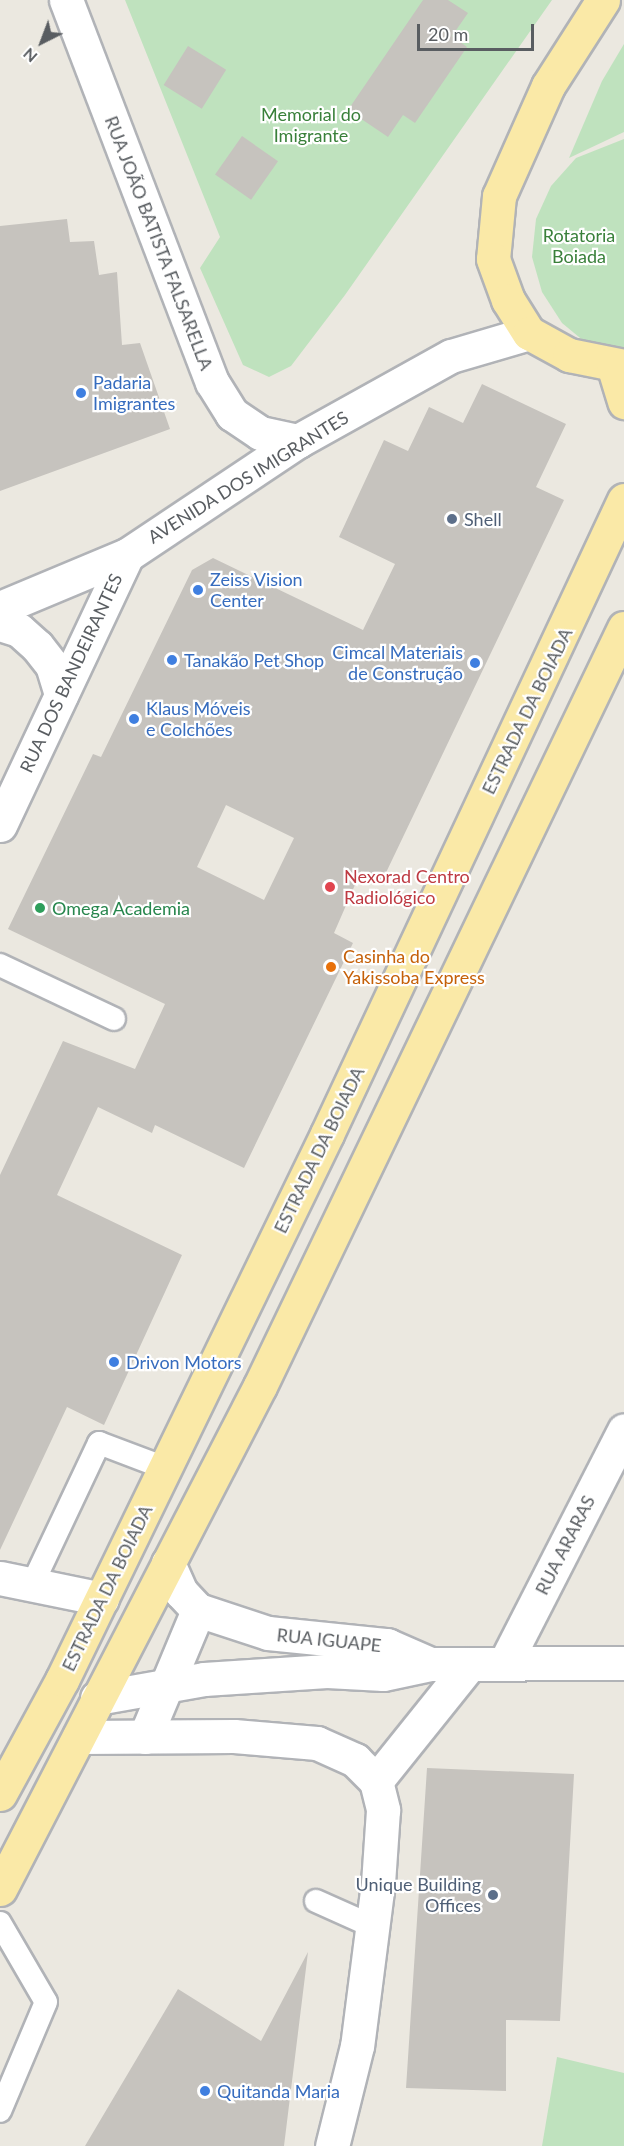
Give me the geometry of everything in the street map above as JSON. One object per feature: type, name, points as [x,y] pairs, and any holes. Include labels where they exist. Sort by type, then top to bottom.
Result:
[{"type":"main road","points":[[603,0],[548,86],[499,196],[493,259],[508,300],[529,333],[569,355],[619,365],[624,402]]},
{"type":"main road","name":"ESTRADA DA BOIADA","points":[[0,1794],[102,1599],[624,500]]},
{"type":"main road","points":[[0,1889],[260,1386],[624,628]]},
{"type":"street","name":"RUA JOÃO BATISTA FALSARELLA","points":[[66,0],[212,382],[232,414],[251,427],[298,441]]},
{"type":"street","name":"AVENIDA DOS IMIGRANTES","points":[[0,608],[127,555],[298,441],[451,356],[529,333]]},
{"type":"street","name":"RUA DOS BANDEIRANTES","points":[[0,825],[127,555]]},
{"type":"street","points":[[0,624],[20,630],[37,646],[52,665],[61,695]]},
{"type":"street","name":"RUA ARARAS","points":[[506,1661],[624,1430]]},
{"type":"street","points":[[145,1737],[198,1610],[181,1592],[168,1563]]},
{"type":"street","points":[[0,1578],[102,1599]]},
{"type":"street","name":"RUA IGUAPE","points":[[198,1610],[268,1633],[387,1645],[429,1664],[469,1665],[506,1661],[624,1663]]},
{"type":"street","points":[[97,1698],[166,1683],[327,1671],[383,1674],[429,1664]]},
{"type":"street","points":[[376,1781],[469,1665]]},
{"type":"street","points":[[79,1737],[234,1736],[317,1743],[355,1760],[376,1781],[383,1810],[372,1926],[357,2046],[332,2146]]},
{"type":"lane","points":[[0,965],[114,1019]]},
{"type":"lane","points":[[32,1585],[99,1443],[165,1468]]},
{"type":"lane","points":[[315,1900],[372,1926]]},
{"type":"lane","points":[[0,1923],[46,2002],[0,2111]]},
{"type":"green space","name":"Memorial do Imigrante","points":[[125,0],[552,0],[345,295],[291,366],[269,377],[243,365],[200,268],[220,237]]},
{"type":"green space","points":[[624,44],[624,132],[569,158],[602,81]]},
{"type":"green space","name":"Rotatoria Boiada","points":[[624,139],[624,358],[591,347],[562,323],[542,292],[532,257],[536,219],[551,186],[576,158]]},
{"type":"green space","points":[[557,2057],[624,2073],[624,2146],[542,2146]]},
{"type":"building","points":[[423,0],[448,0],[468,13],[452,36],[467,47],[415,123],[403,115],[388,137],[348,110]]},
{"type":"building","points":[[188,46],[226,70],[202,109],[164,85]]},
{"type":"building","points":[[242,136],[278,161],[251,200],[215,175]]},
{"type":"building","points":[[67,219],[70,242],[94,241],[99,275],[117,272],[122,345],[140,343],[170,429],[0,491],[0,226]]},
{"type":"building","points":[[482,384],[566,424],[536,487],[564,500],[382,881],[361,871],[334,933],[353,943],[244,1168],[155,1125],[152,1133],[98,1107],[57,1195],[182,1255],[104,1425],[67,1407],[0,1550],[0,1175],[63,1041],[135,1069],[165,1004],[8,929],[93,754],[101,757],[192,570],[213,558],[363,630],[395,564],[339,537],[384,440],[408,451],[429,407],[463,423]],"holes":[[[226,805],[294,838],[264,900],[197,867]]]},
{"type":"building","name":"Unique Building Offices","points":[[427,1768],[574,1774],[560,2021],[506,2020],[506,2091],[406,2088]]},
{"type":"building","name":"Quitanda Maria","points":[[308,1952],[284,2146],[85,2146],[178,1989],[261,2041]]},
{"type":"place","name":"Padaria Imigrantes","points":[[81,393]]},
{"type":"place","name":"Shell","points":[[452,519]]},
{"type":"place","name":"Zeiss Vision Center","points":[[198,590]]},
{"type":"place","name":"Tanakão Pet Shop","points":[[172,660]]},
{"type":"place","name":"Cimcal Materiais de Construção","points":[[475,663]]},
{"type":"place","name":"Klaus Móveis e Colchões","points":[[134,719]]},
{"type":"place","name":"Nexorad Centro Radiológico","points":[[330,887]]},
{"type":"place","name":"Omega Academia","points":[[40,908]]},
{"type":"place","name":"Casinha do Yakissoba Express","points":[[331,967]]},
{"type":"place","name":"Drivon Motors","points":[[114,1362]]},
{"type":"place","name":"Unique Building Offices","points":[[493,1895]]},
{"type":"place","name":"Quitanda Maria","points":[[205,2091]]}]
